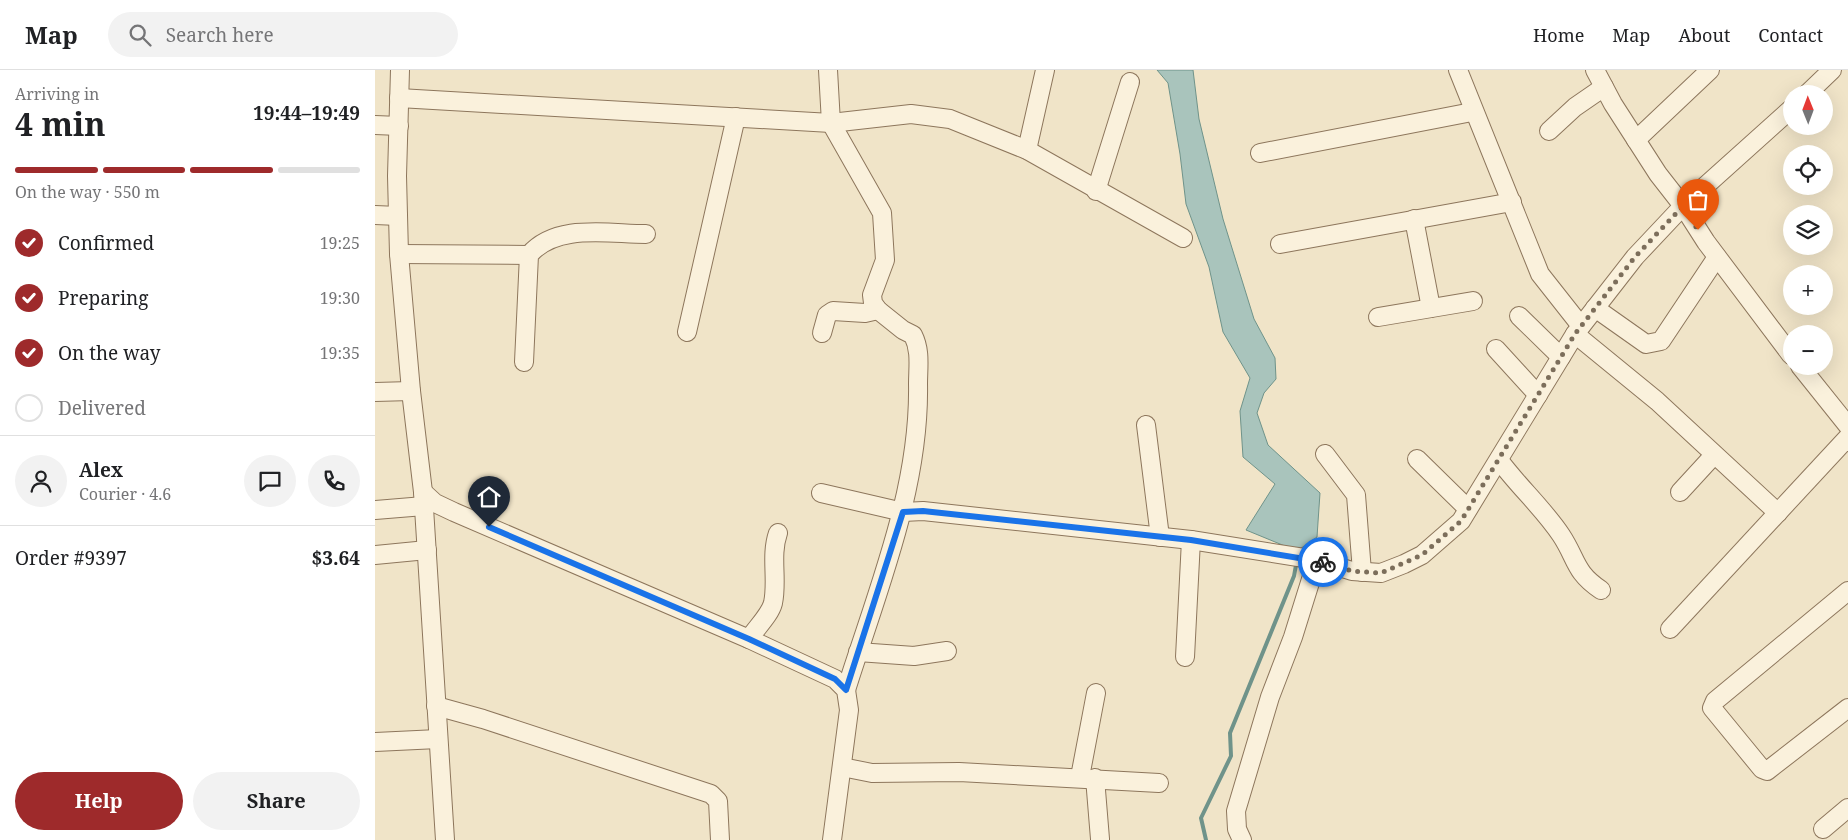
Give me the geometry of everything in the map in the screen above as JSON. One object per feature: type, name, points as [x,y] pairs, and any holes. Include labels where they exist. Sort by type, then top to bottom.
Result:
[{"type":"street","points":[[400,70],[399,254],[423,499],[445,840]]},
{"type":"street","points":[[827,70],[831,123],[882,213],[885,260],[873,295],[873,303],[878,310],[913,335],[917,344],[919,408],[903,512],[846,690],[849,710],[832,840]]},
{"type":"street","points":[[1027,150],[1045,70]]},
{"type":"street","points":[[1457,70],[1540,274],[1578,330],[1779,513]]},
{"type":"street","points":[[1595,70],[1636,140],[1717,257],[1783,344]]},
{"type":"street","points":[[1636,140],[1710,70]]},
{"type":"street","points":[[1814,85],[1825,72]]},
{"type":"street","points":[[1096,191],[1130,82]]},
{"type":"street","points":[[1549,131],[1575,107],[1604,88]]},
{"type":"street","points":[[399,98],[831,123],[911,114],[950,119],[1027,150],[1096,191],[1183,238]]},
{"type":"street","points":[[1260,153],[1473,112]]},
{"type":"street","points":[[821,493],[903,512],[923,511],[1191,540],[1317,560],[1362,572],[1381,573],[1422,555],[1461,521],[1578,330],[1635,257],[1683,206],[1783,116]]},
{"type":"street","points":[[687,332],[736,117]]},
{"type":"street","points":[[375,125],[399,126]]},
{"type":"street","points":[[1280,244],[1512,202]]},
{"type":"street","points":[[375,215],[398,216]]},
{"type":"street","points":[[1414,219],[1431,308]]},
{"type":"street","points":[[523,362],[529,255],[536,246],[551,237],[573,233],[646,234]]},
{"type":"street","points":[[399,254],[529,255]]},
{"type":"street","points":[[1595,308],[1647,344],[1661,341],[1717,257]]},
{"type":"street","points":[[1378,317],[1473,301]]},
{"type":"street","points":[[822,333],[827,315],[833,311],[865,314],[878,310]]},
{"type":"street","points":[[1519,316],[1561,357]]},
{"type":"street","points":[[1496,349],[1538,394]]},
{"type":"street","points":[[1807,375],[1848,426]]},
{"type":"street","points":[[375,392],[411,391]]},
{"type":"street","points":[[1146,425],[1160,537]]},
{"type":"street","points":[[1670,628],[1848,437]]},
{"type":"street","points":[[1325,454],[1355,495],[1362,572]]},
{"type":"street","points":[[1680,492],[1714,455]]},
{"type":"street","points":[[1417,459],[1468,509]]},
{"type":"street","points":[[1499,460],[1517,485],[1561,535],[1577,567],[1587,580],[1601,590]]},
{"type":"street","points":[[375,510],[423,499],[435,503],[749,639],[835,679],[846,690]]},
{"type":"street","points":[[749,639],[772,606],[774,593],[773,546],[777,533]]},
{"type":"street","points":[[1185,656],[1191,540]]},
{"type":"street","points":[[375,555],[427,550]]},
{"type":"street","points":[[1242,840],[1237,829],[1237,811],[1270,697],[1293,637],[1317,560]]},
{"type":"street","points":[[1848,591],[1715,701],[1712,708],[1762,769],[1767,771],[1848,708]]},
{"type":"street","points":[[858,652],[915,656],[947,651]]},
{"type":"street","points":[[1095,693],[1087,778],[1101,839]]},
{"type":"street","points":[[436,706],[483,719],[711,794],[718,801],[720,840]]},
{"type":"street","points":[[375,742],[438,739]]},
{"type":"street","points":[[842,766],[872,773],[959,772],[1159,783]]},
{"type":"street","points":[[1823,829],[1848,808]]},
{"type":"water","points":[[1157,70],[1193,70],[1199,119],[1223,219],[1254,319],[1275,358],[1276,379],[1264,393],[1257,413],[1268,445],[1320,493],[1317,537],[1297,551],[1246,530],[1275,484],[1243,457],[1240,411],[1250,378],[1223,332],[1209,267],[1186,204],[1168,83]]},
{"type":"waterway","points":[[1206,840],[1201,818],[1231,756],[1230,733],[1294,576],[1296,565]]},
{"type":"way so far","points":[[1323,562],[1352,571],[1381,573],[1422,555],[1461,521],[1575,334],[1635,257],[1683,206],[1698,230]]},
{"type":"route","points":[[489,527],[749,639],[835,679],[846,690],[903,512],[923,511],[1191,540],[1323,562]]}]
